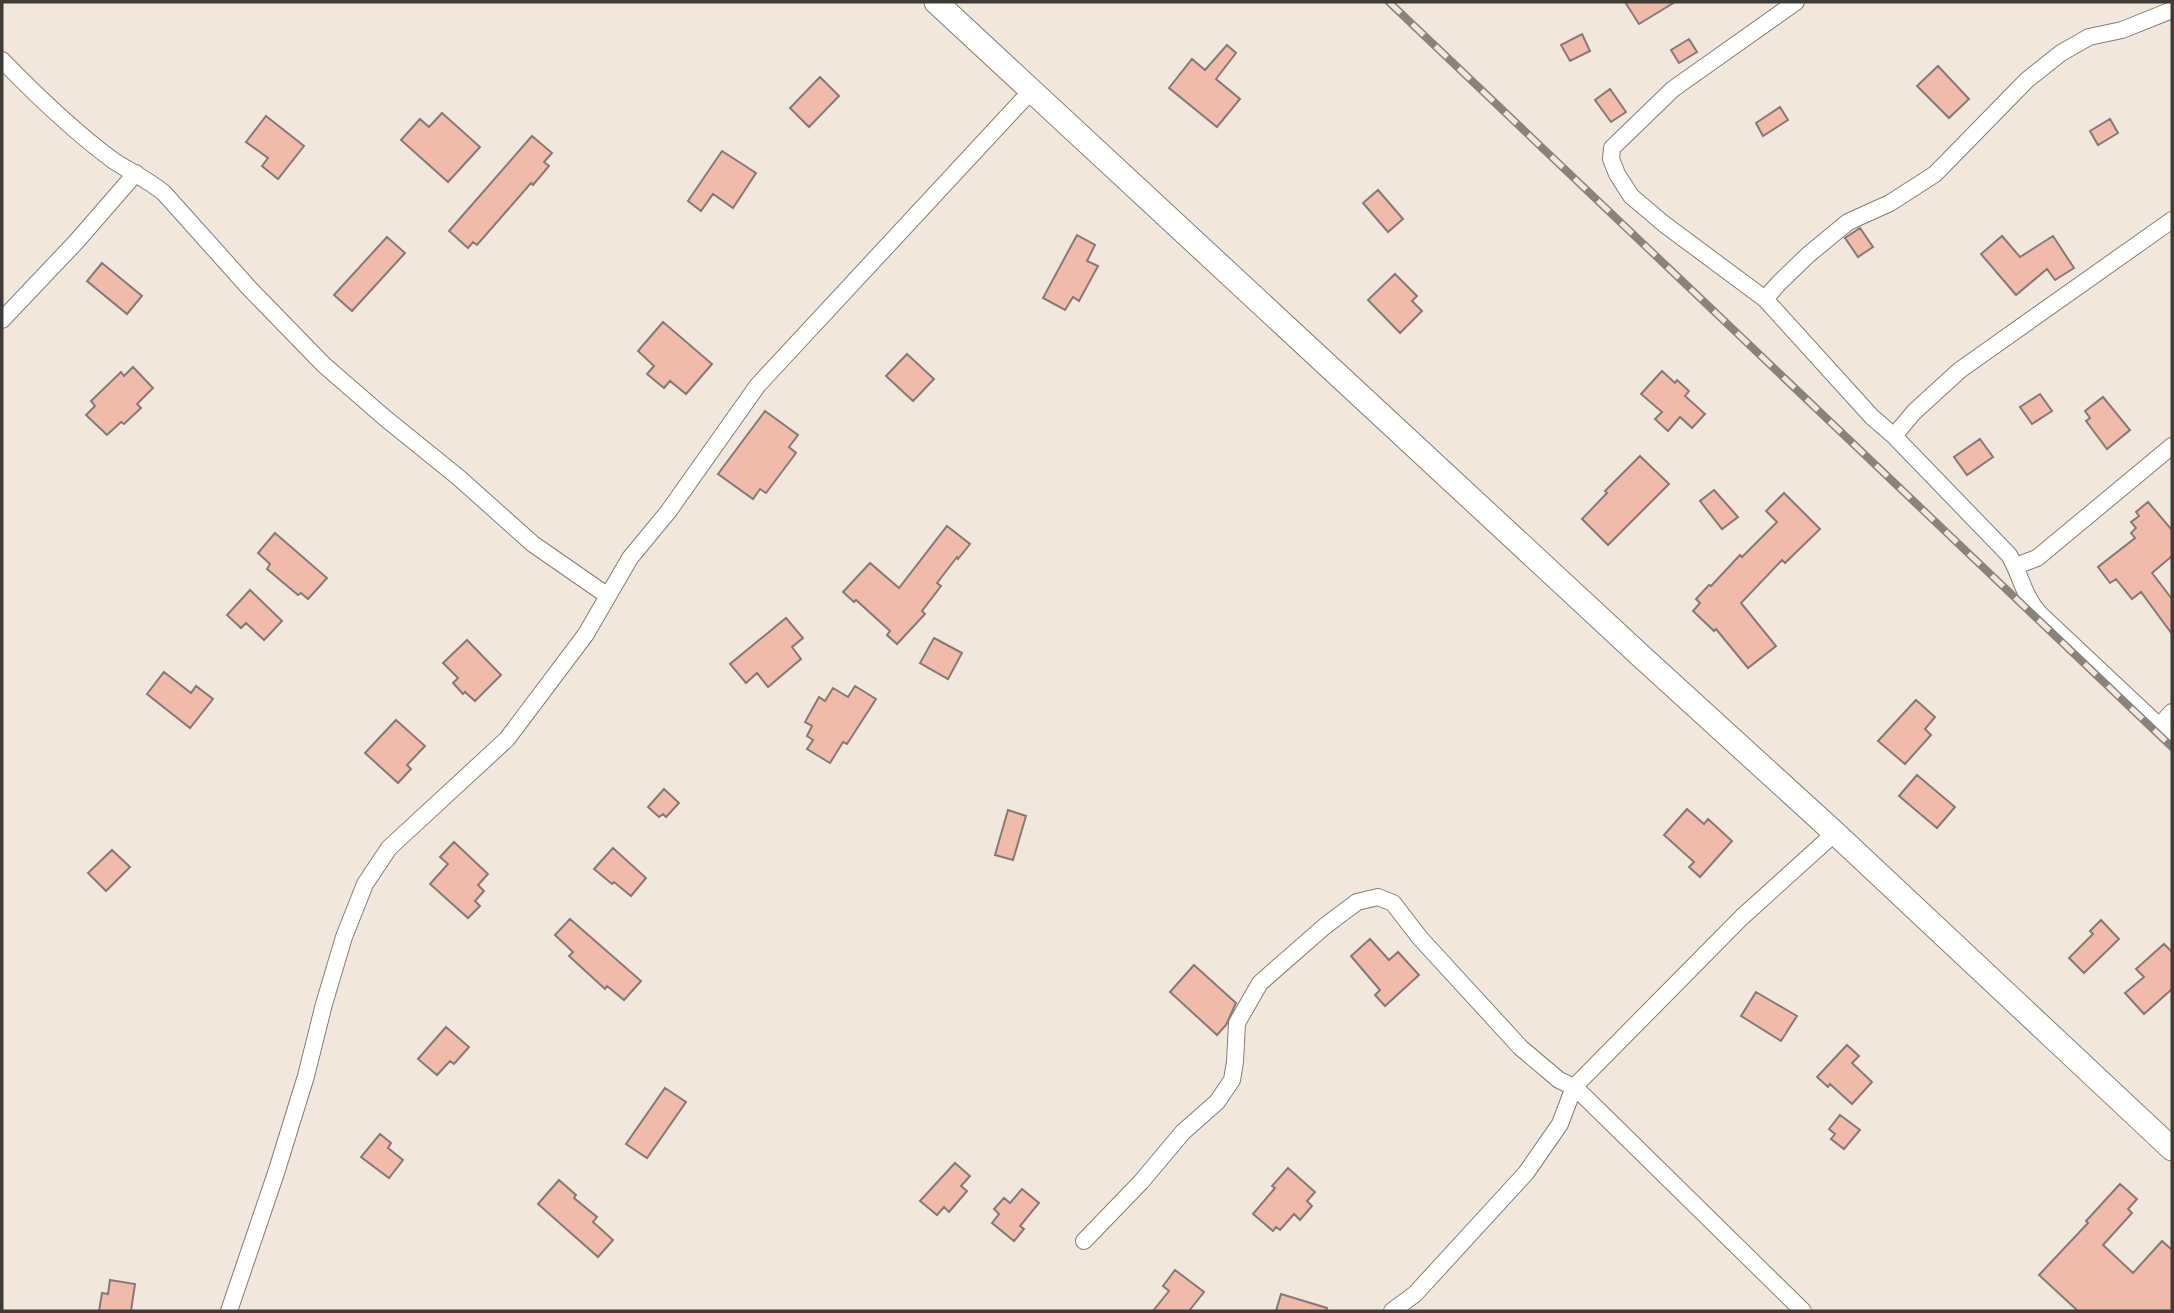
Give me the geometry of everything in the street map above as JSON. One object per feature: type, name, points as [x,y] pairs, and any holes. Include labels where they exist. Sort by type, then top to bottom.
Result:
[{"type":"street","points":[[936,2],[1835,833],[2172,1149]]},
{"type":"street","points":[[1796,2],[1673,89],[1612,148],[1611,159],[1617,174],[1631,196],[1664,224],[1765,299],[1871,418],[1894,436],[1992,536],[2015,566],[2025,594],[2039,613],[2172,738]]},
{"type":"street","points":[[1765,299],[1808,255],[1848,222],[1890,203],[1935,174],[2027,80],[2061,53],[2089,37],[2122,30],[2172,10]]},
{"type":"street","points":[[2,60],[47,107],[116,162],[164,193],[250,289],[334,374],[458,477],[533,544],[608,596]]},
{"type":"street","points":[[229,1311],[306,1076],[344,937],[365,884],[388,848],[507,739],[586,634],[630,558],[668,512],[758,386],[1032,90]]},
{"type":"street","points":[[2,320],[76,242],[136,173]]},
{"type":"street","points":[[1894,436],[1914,412],[1960,370],[2172,220]]},
{"type":"street","points":[[2015,566],[2037,558],[2172,446]]},
{"type":"street","points":[[2159,726],[2172,712]]},
{"type":"street","points":[[1392,1311],[1415,1294],[1526,1173],[1560,1124],[1574,1087],[1742,917],[1835,833]]},
{"type":"street","points":[[1084,1241],[1141,1182],[1183,1132],[1217,1102],[1232,1080],[1237,1023],[1260,983],[1357,902],[1378,897],[1393,903],[1420,938],[1521,1048],[1559,1080],[1574,1087],[1803,1311]]},
{"type":"building","points":[[1625,2],[1675,2],[1639,24]]},
{"type":"building","points":[[1582,34],[1590,51],[1570,61],[1561,45]]},
{"type":"building","points":[[1689,39],[1697,52],[1679,63],[1671,50]]},
{"type":"building","points":[[1227,45],[1236,53],[1216,79],[1240,99],[1217,127],[1169,88],[1192,59],[1205,70]]},
{"type":"building","points":[[1938,66],[1969,99],[1949,118],[1917,86]]},
{"type":"building","points":[[820,77],[839,96],[809,127],[790,108]]},
{"type":"building","points":[[1610,89],[1626,112],[1611,122],[1595,100]]},
{"type":"building","points":[[1780,107],[1788,120],[1763,136],[1756,123]]},
{"type":"building","points":[[442,113],[480,147],[448,182],[401,140],[420,119],[429,127]]},
{"type":"building","points":[[266,116],[304,146],[278,179],[262,166],[268,158],[246,142]]},
{"type":"building","points":[[2110,119],[2118,133],[2098,145],[2090,131]]},
{"type":"building","points":[[532,136],[552,153],[544,162],[549,166],[477,245],[473,242],[468,248],[449,231]]},
{"type":"building","points":[[722,151],[756,173],[733,208],[713,194],[701,211],[688,201]]},
{"type":"building","points":[[1378,190],[1403,219],[1388,232],[1363,203]]},
{"type":"building","points":[[1860,228],[1873,247],[1858,257],[1845,238]]},
{"type":"building","points":[[1077,235],[1095,245],[1087,261],[1098,266],[1079,301],[1073,297],[1065,310],[1043,298]]},
{"type":"building","points":[[2002,236],[2020,257],[2053,236],[2074,268],[2055,280],[2047,269],[2016,295],[1981,254]]},
{"type":"building","points":[[387,237],[405,253],[352,311],[334,295]]},
{"type":"building","points":[[102,263],[142,296],[127,314],[87,281]]},
{"type":"building","points":[[1395,274],[1417,296],[1412,301],[1422,311],[1400,333],[1368,300]]},
{"type":"building","points":[[663,322],[712,364],[686,394],[670,381],[664,388],[647,374],[654,366],[638,351]]},
{"type":"building","points":[[907,354],[934,379],[913,401],[886,376]]},
{"type":"building","points":[[133,367],[153,388],[137,404],[141,408],[107,435],[86,415],[95,406],[91,401],[121,372],[124,376]]},
{"type":"building","points":[[1662,371],[1689,391],[1685,396],[1705,414],[1692,428],[1680,417],[1668,431],[1655,419],[1662,412],[1641,394]]},
{"type":"building","points":[[2040,394],[2052,411],[2032,424],[2020,407]]},
{"type":"building","points":[[2103,397],[2130,430],[2107,449],[2086,421],[2090,418],[2085,411]]},
{"type":"building","points":[[765,411],[798,435],[789,447],[796,453],[766,493],[760,489],[753,499],[718,474]]},
{"type":"building","points":[[1980,439],[1993,457],[1967,475],[1954,457]]},
{"type":"building","points":[[1640,456],[1669,484],[1608,545],[1582,519]]},
{"type":"building","points":[[1714,490],[1738,517],[1722,529],[1700,501]]},
{"type":"building","points":[[1784,493],[1820,529],[1785,563],[1782,560],[1741,603],[1776,646],[1748,668],[1716,629],[1714,631],[1693,611],[1700,603],[1696,599],[1709,585],[1777,522],[1766,511]]},
{"type":"building","points":[[2148,502],[2172,530],[2172,556],[2152,573],[2172,599],[2172,634],[2141,592],[2132,599],[2116,579],[2110,583],[2098,567],[2135,538],[2131,533],[2136,528],[2131,522],[2139,516],[2136,512]]},
{"type":"building","points":[[947,526],[970,544],[937,583],[941,586],[922,611],[925,614],[897,644],[887,635],[890,631],[856,600],[854,602],[843,592],[870,563],[899,588]]},
{"type":"building","points":[[275,533],[327,578],[308,599],[301,593],[298,595],[267,569],[270,564],[258,553]]},
{"type":"building","points":[[250,590],[282,621],[264,640],[246,623],[241,628],[227,615]]},
{"type":"building","points":[[786,618],[803,638],[792,647],[801,659],[768,687],[757,673],[746,683],[730,664]]},
{"type":"building","points":[[934,638],[962,653],[948,679],[920,663]]},
{"type":"building","points":[[467,640],[501,675],[475,701],[465,692],[463,694],[453,683],[458,678],[443,663]]},
{"type":"building","points":[[164,672],[191,693],[196,686],[213,699],[190,728],[147,694]]},
{"type":"building","points":[[855,686],[876,699],[847,744],[843,742],[830,763],[807,749],[813,740],[807,736],[812,726],[805,722],[819,697],[825,701],[833,688],[848,697]]},
{"type":"building","points":[[1916,700],[1935,717],[1925,729],[1931,735],[1905,764],[1878,741]]},
{"type":"building","points":[[396,720],[425,746],[407,765],[411,769],[398,783],[365,753]]},
{"type":"building","points":[[1917,775],[1955,807],[1937,828],[1899,796]]},
{"type":"building","points":[[664,789],[679,803],[666,817],[663,814],[659,817],[648,807]]},
{"type":"building","points":[[1687,809],[1704,824],[1708,819],[1732,841],[1700,877],[1689,867],[1694,862],[1664,835]]},
{"type":"building","points":[[1008,810],[1026,816],[1013,860],[995,855]]},
{"type":"building","points":[[454,842],[488,874],[478,885],[484,891],[475,901],[480,906],[468,918],[430,884],[448,864],[440,857]]},
{"type":"building","points":[[613,848],[646,878],[631,896],[594,869]]},
{"type":"building","points":[[112,850],[130,867],[106,891],[88,873]]},
{"type":"building","points":[[570,919],[641,981],[624,1000],[607,986],[605,989],[569,956],[573,952],[555,935]]},
{"type":"building","points":[[2101,920],[2119,939],[2084,973],[2069,958],[2093,934],[2090,931]]},
{"type":"building","points":[[1370,939],[1389,960],[1398,952],[1419,975],[1385,1006],[1375,995],[1380,990],[1351,956]]},
{"type":"building","points":[[2164,944],[2172,952],[2172,989],[2144,1014],[2125,993],[2144,977],[2136,969]]},
{"type":"building","points":[[1194,965],[1236,1003],[1226,1025],[1217,1035],[1170,992]]},
{"type":"building","points":[[1756,992],[1797,1016],[1781,1041],[1741,1016]]},
{"type":"building","points":[[446,1027],[469,1047],[454,1064],[450,1061],[437,1075],[418,1059]]},
{"type":"building","points":[[1847,1045],[1859,1056],[1852,1063],[1872,1082],[1852,1104],[1830,1084],[1828,1087],[1817,1077]]},
{"type":"building","points":[[665,1088],[686,1102],[647,1158],[626,1144]]},
{"type":"building","points":[[1840,1115],[1860,1130],[1844,1149],[1831,1139],[1835,1134],[1829,1129]]},
{"type":"building","points":[[380,1134],[391,1143],[388,1148],[403,1160],[389,1178],[361,1157]]},
{"type":"building","points":[[955,1163],[970,1176],[961,1186],[967,1191],[949,1212],[944,1207],[937,1215],[920,1201]]},
{"type":"building","points":[[1288,1168],[1315,1192],[1307,1201],[1312,1206],[1300,1220],[1294,1214],[1280,1230],[1276,1227],[1273,1231],[1253,1214]]},
{"type":"building","points":[[559,1180],[576,1195],[574,1198],[597,1217],[593,1222],[613,1240],[598,1257],[538,1204]]},
{"type":"building","points":[[2120,1184],[2137,1199],[2128,1209],[2132,1213],[2103,1245],[2133,1273],[2162,1241],[2172,1250],[2172,1311],[2078,1311],[2039,1275]]},
{"type":"building","points":[[1022,1189],[1039,1203],[1020,1226],[1024,1229],[1014,1241],[992,1223],[999,1214],[994,1209],[1004,1198],[1010,1203]]},
{"type":"building","points":[[1175,1270],[1204,1292],[1189,1311],[1153,1311],[1169,1291],[1163,1286]]},
{"type":"building","points":[[110,1280],[135,1284],[131,1311],[99,1311],[102,1293],[108,1294]]},
{"type":"building","points":[[1281,1294],[1327,1308],[1326,1311],[1276,1311]]},
{"type":"railway","points":[[1389,2],[2172,747]]}]
